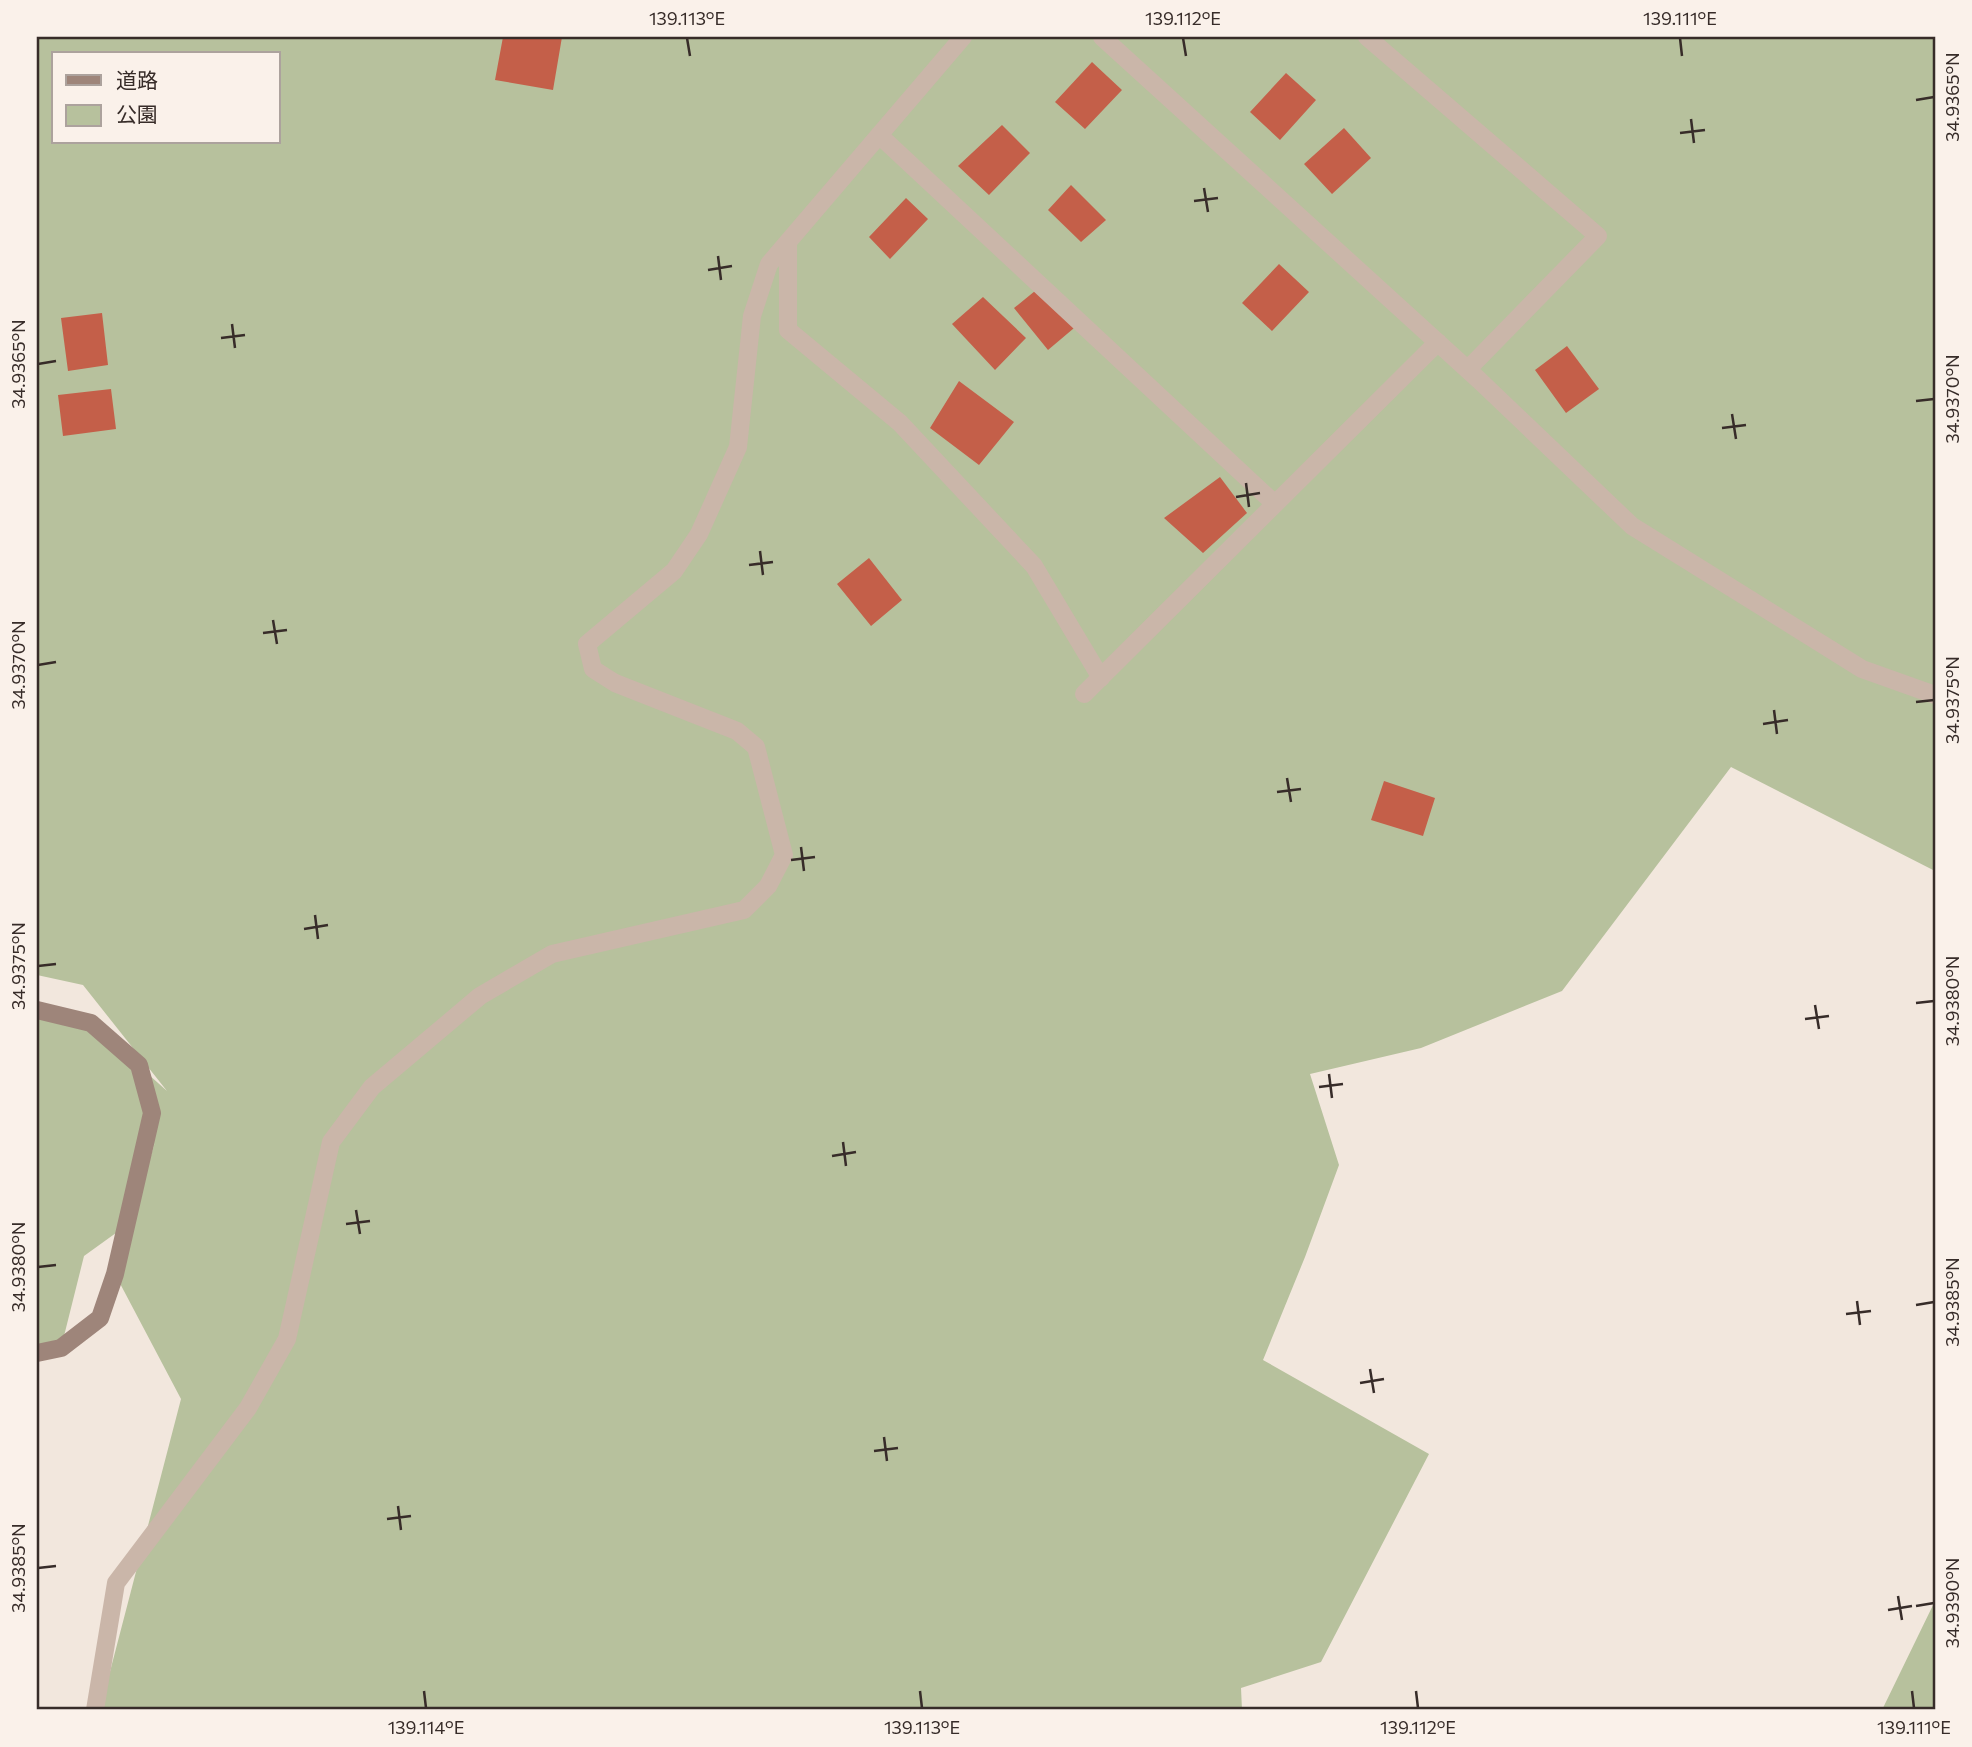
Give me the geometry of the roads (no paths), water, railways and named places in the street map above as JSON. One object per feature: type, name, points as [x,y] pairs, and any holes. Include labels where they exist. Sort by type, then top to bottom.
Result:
[{"type":"street","points":[[95,1710],[116,1583],[248,1408],[287,1339],[331,1142],[372,1087],[480,996],[552,954],[744,910],[768,886],[784,855],[756,747],[737,731],[615,683],[593,669],[587,644],[674,571],[699,534],[738,447],[752,317],[769,264],[963,37]]},
{"type":"street","points":[[1102,37],[1468,369],[1632,527],[1862,669],[1935,695]]},
{"type":"street","points":[[1367,37],[1598,236],[1468,369]]},
{"type":"street","points":[[879,135],[1275,504]]},
{"type":"street","points":[[788,242],[788,330],[900,423],[1034,566],[1101,678]]},
{"type":"street","points":[[1084,695],[1438,342]]},
{"type":"street","points":[[37,1010],[91,1023],[139,1065],[152,1113],[118,1262],[100,1318],[61,1348],[37,1353]]}]
